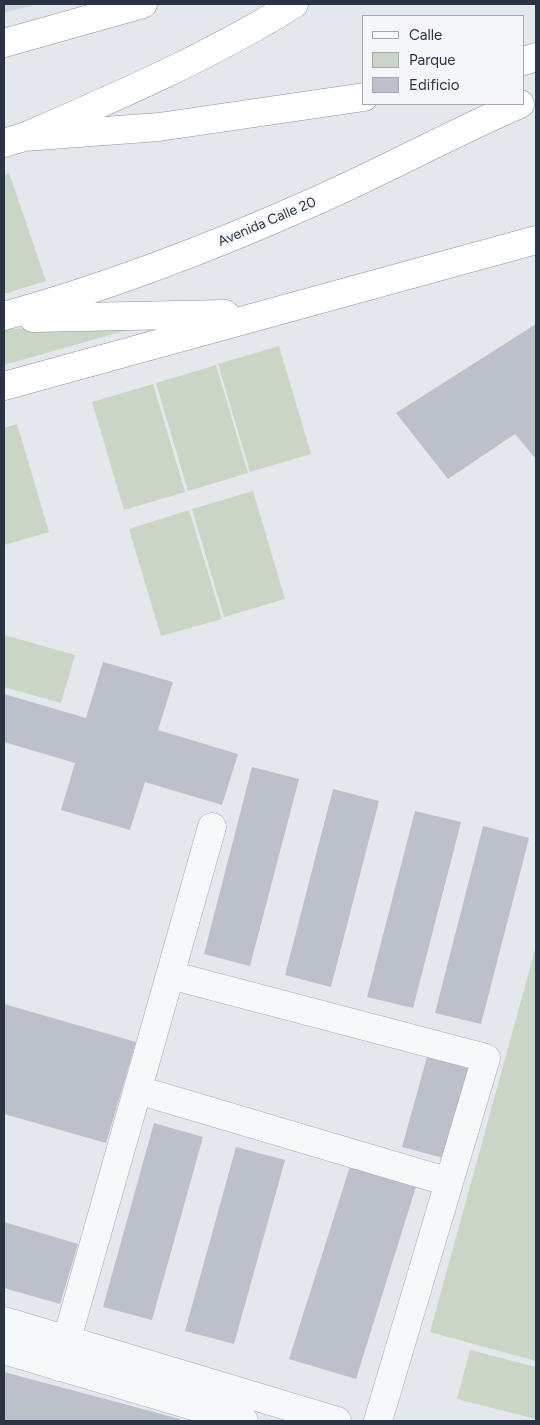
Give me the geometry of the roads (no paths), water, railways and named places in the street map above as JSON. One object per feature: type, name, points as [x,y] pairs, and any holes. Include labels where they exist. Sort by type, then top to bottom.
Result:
[{"type":"highway","points":[[4,43],[143,4]]},
{"type":"highway","points":[[14,140],[155,79],[214,50],[294,4]]},
{"type":"highway","points":[[14,140],[159,127],[362,97]]},
{"type":"highway","name":"Avenida Calle 20","points":[[4,317],[64,299],[232,238],[319,200],[462,129],[517,105]]},
{"type":"highway","points":[[4,386],[536,240]]},
{"type":"highway","points":[[4,317],[265,313]]},
{"type":"lane","points":[[59,1367],[212,827]]},
{"type":"lane","points":[[170,975],[486,1058],[378,1421]]},
{"type":"lane","points":[[138,1090],[449,1182]]},
{"type":"lane","points":[[4,1321],[337,1421]]},
{"type":"lane","points":[[4,1350],[244,1421]]}]
